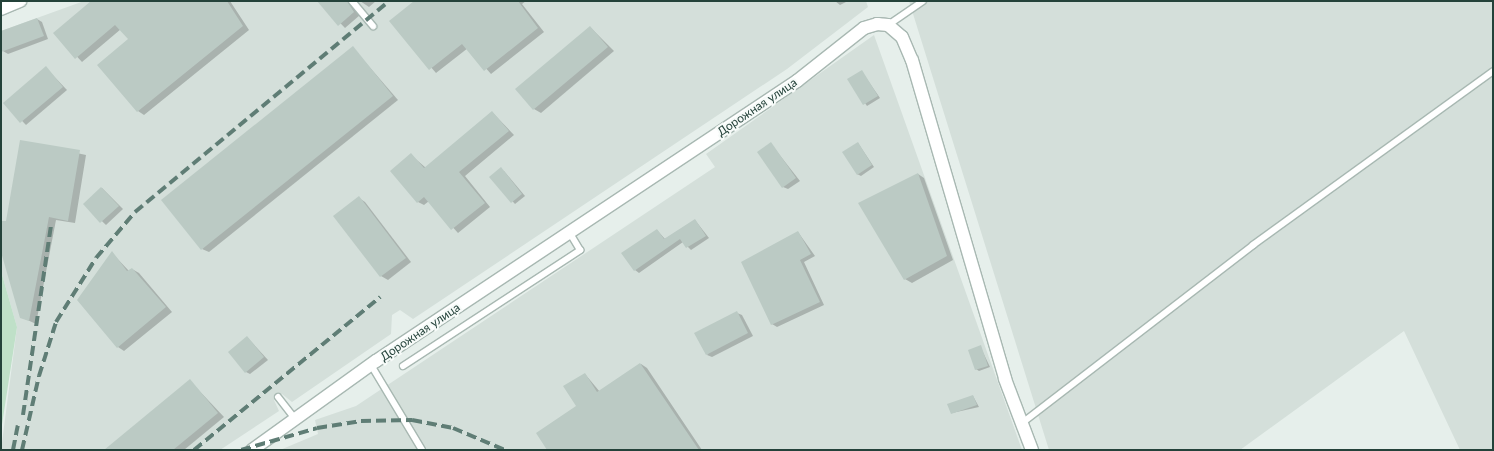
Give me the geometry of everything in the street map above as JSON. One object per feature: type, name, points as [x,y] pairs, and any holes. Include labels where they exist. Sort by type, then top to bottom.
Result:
[{"type":"street","points":[[1,9],[20,1]]},
{"type":"street","name":"Дорожная улица","points":[[252,450],[371,365],[797,81],[864,28],[877,24],[888,25]]},
{"type":"street","points":[[888,25],[902,37],[926,103],[1005,379],[1032,450]]},
{"type":"lane","points":[[352,1],[373,26]]},
{"type":"lane","points":[[888,25],[923,1]]},
{"type":"lane","points":[[1022,423],[1253,246],[1493,71]]},
{"type":"lane","points":[[403,366],[580,250],[568,232]]},
{"type":"lane","points":[[371,365],[422,450]]},
{"type":"lane","points":[[278,397],[295,419]]},
{"type":"shaded area","points":[[84,1],[866,1],[868,7],[787,69],[413,319],[400,310],[392,315],[391,334],[292,402],[282,394],[274,400],[279,411],[220,450],[1,450],[17,327],[1,271],[1,31]]},
{"type":"shaded area","points":[[909,1],[1493,1],[1493,450],[1460,450],[1404,331],[1240,450],[1049,450]]},
{"type":"shaded area","points":[[874,35],[1022,450],[280,450],[318,434],[315,420],[356,406],[715,167],[706,154]]},
{"type":"green space","points":[[1,271],[17,327],[1,431]]},
{"type":"building","points":[[91,1],[227,1],[243,26],[137,112],[97,65],[128,39],[115,25],[75,59],[53,33]]},
{"type":"building","points":[[317,1],[347,1],[354,12],[338,26]]},
{"type":"building","points":[[414,1],[518,1],[538,28],[484,71],[462,44],[429,70],[389,21]]},
{"type":"building","points":[[37,18],[44,36],[1,52],[1,31]]},
{"type":"building","points":[[590,26],[608,47],[533,110],[515,89]]},
{"type":"building","points":[[353,46],[393,96],[201,250],[161,200]]},
{"type":"building","points":[[46,66],[63,87],[20,123],[3,103]]},
{"type":"building","points":[[862,70],[878,96],[863,105],[847,79]]},
{"type":"building","points":[[492,111],[509,131],[459,172],[485,203],[451,230],[424,197],[417,203],[390,171],[411,153],[424,168]]},
{"type":"building","points":[[20,140],[80,150],[68,221],[49,217],[29,321],[20,318],[1,252],[1,221],[6,221]]},
{"type":"building","points":[[771,142],[796,178],[782,188],[757,152]]},
{"type":"building","points":[[858,142],[872,165],[857,175],[842,152]]},
{"type":"building","points":[[501,167],[522,194],[511,203],[489,177]]},
{"type":"building","points":[[918,173],[947,256],[904,280],[858,203]]},
{"type":"building","points":[[101,187],[119,206],[100,223],[83,204]]},
{"type":"building","points":[[359,196],[406,258],[380,277],[333,216]]},
{"type":"building","points":[[695,219],[706,236],[686,248],[680,239],[634,271],[621,253],[657,229],[664,239]]},
{"type":"building","points":[[798,231],[811,254],[800,260],[820,302],[771,325],[741,262]]},
{"type":"building","points":[[112,251],[127,271],[132,268],[166,307],[117,348],[77,300]]},
{"type":"building","points":[[737,311],[748,333],[706,355],[694,333]]},
{"type":"building","points":[[247,336],[264,357],[245,373],[228,352]]},
{"type":"building","points":[[981,345],[988,366],[975,370],[968,350]]},
{"type":"building","points":[[640,363],[699,450],[547,450],[536,433],[576,406],[563,386],[585,373],[597,392]]},
{"type":"building","points":[[190,379],[218,413],[173,450],[104,450]]},
{"type":"building","points":[[973,395],[977,405],[951,414],[947,404]]},
{"type":"railway","points":[[22,450],[39,376],[56,322],[96,258],[135,212],[389,1]]},
{"type":"railway","points":[[23,415],[51,226]]},
{"type":"railway","points":[[194,450],[380,297]]},
{"type":"railway","points":[[241,450],[317,428],[361,421],[412,420],[453,428],[505,450]]},
{"type":"railway","points":[[13,450],[18,425]]}]
